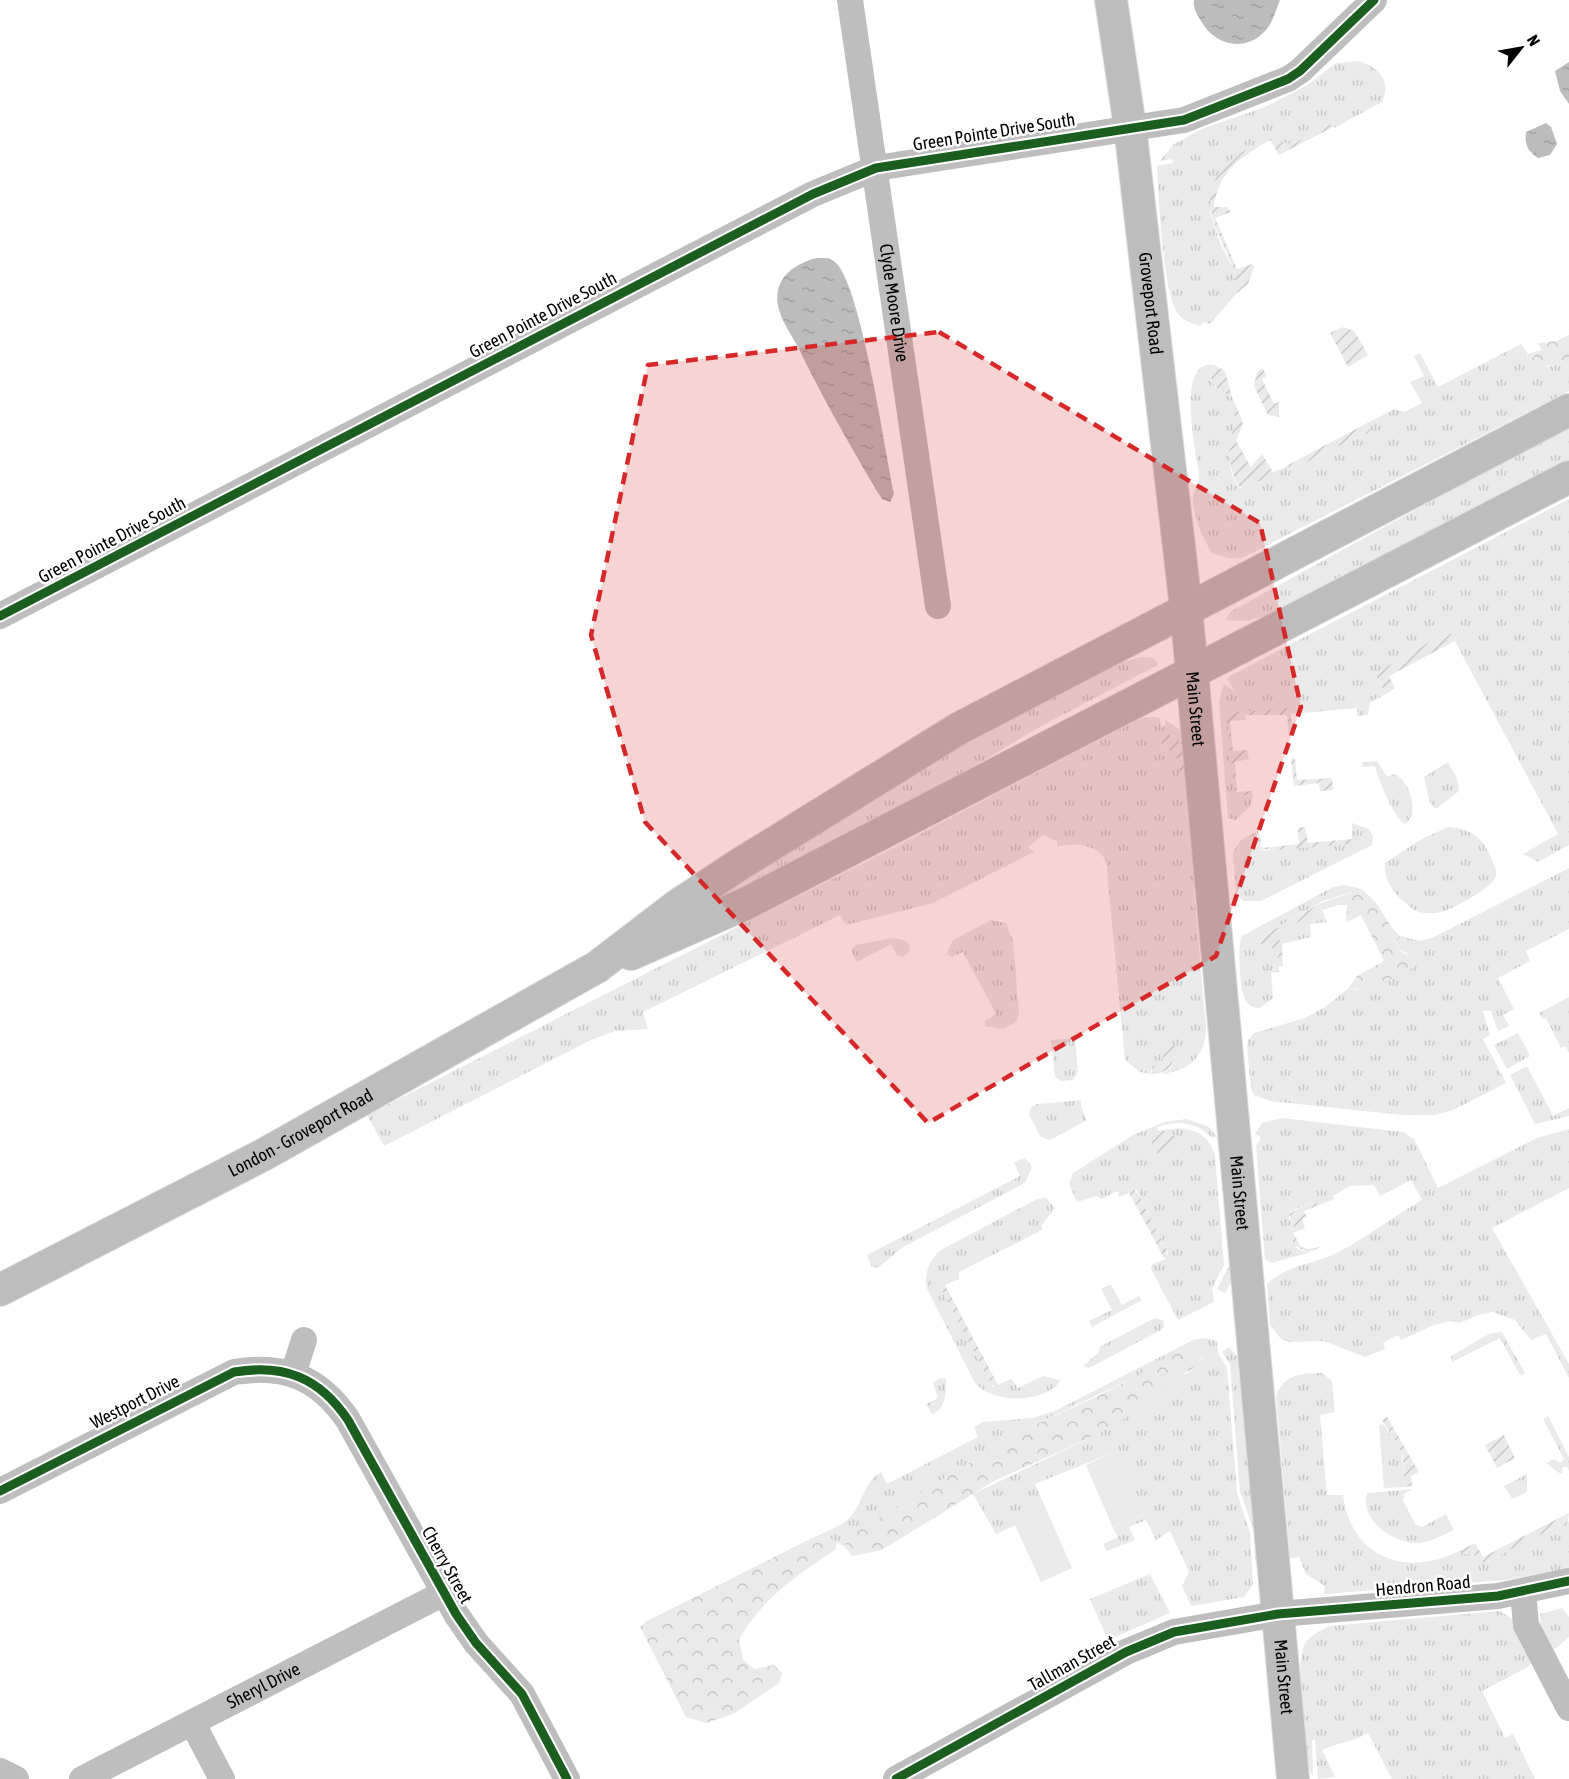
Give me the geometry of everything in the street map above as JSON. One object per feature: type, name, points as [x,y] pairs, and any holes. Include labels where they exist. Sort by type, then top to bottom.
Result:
[{"type":"main road","name":"Groveport Road","points":[[1111,0],[1130,127],[1186,607]]},
{"type":"main road","points":[[597,967],[678,905],[887,770],[958,729],[1186,607],[1569,410]]},
{"type":"main road","points":[[597,967],[654,945],[745,904],[1569,477]]},
{"type":"main road","name":"Main Street","points":[[1186,607],[1293,1779]]},
{"type":"main road","name":"London - Groveport Road","points":[[0,1290],[263,1155],[597,967]]},
{"type":"street","name":"Clyde Moore Drive","points":[[850,0],[938,606]]},
{"type":"street","name":"Green Pointe Drive South","points":[[0,616],[813,194],[876,168],[1184,120],[1288,79],[1300,71],[1374,0]]},
{"type":"street","points":[[293,1374],[304,1340]]},
{"type":"street","name":"Westport Drive","points":[[0,1491],[224,1376],[253,1369],[293,1374]]},
{"type":"street","name":"Cherry Street","points":[[293,1374],[326,1392],[348,1420],[444,1593],[476,1642],[522,1694],[567,1779]]},
{"type":"street","name":"Hendron Road","points":[[1278,1614],[1523,1592],[1569,1581]]},
{"type":"street","points":[[1523,1592],[1526,1625],[1569,1708]]},
{"type":"street","name":"Sheryl Drive","points":[[82,1779],[193,1724],[444,1593]]},
{"type":"street","name":"Tallman Street","points":[[896,1779],[1126,1652],[1174,1632],[1278,1614]]},
{"type":"street","points":[[193,1724],[222,1779]]},
{"type":"street","points":[[0,1771],[16,1779]]},
{"type":"highlighted area","points":[[939,332],[1260,523],[1301,707],[1216,956],[928,1123],[645,822],[591,635],[648,365]]},
{"type":"green space","points":[[1358,61],[1372,67],[1384,81],[1385,94],[1382,102],[1334,128],[1331,124],[1294,143],[1288,144],[1269,138],[1222,170],[1210,212],[1220,243],[1234,270],[1237,293],[1210,324],[1203,322],[1200,326],[1183,319],[1173,305],[1169,288],[1160,221],[1157,166],[1173,163],[1172,159],[1160,161],[1174,144],[1202,129],[1265,107],[1309,84],[1336,63]]},
{"type":"green space","points":[[1331,124],[1333,127],[1279,155],[1270,140],[1233,166],[1220,184],[1214,207],[1227,207],[1231,212],[1215,218],[1237,269],[1252,264],[1254,267],[1248,284],[1237,293],[1234,270],[1212,215],[1210,202],[1212,188],[1218,175],[1238,155],[1269,138],[1288,144],[1294,143]]},
{"type":"green space","points":[[1343,327],[1354,331],[1368,355],[1348,367],[1330,333]]},
{"type":"green space","points":[[1569,335],[1569,368],[1555,365],[1534,367],[1528,363],[1528,354],[1542,350],[1538,343],[1556,341]]},
{"type":"green space","points":[[1521,344],[1528,354],[1527,357],[1547,367],[1555,365],[1569,368],[1569,391],[1242,558],[1228,558],[1212,553],[1200,529],[1193,502],[1199,475],[1192,430],[1191,392],[1194,377],[1202,367],[1214,365],[1210,372],[1212,382],[1220,391],[1232,397],[1238,410],[1234,414],[1230,463],[1235,482],[1242,489],[1256,482],[1260,483],[1288,465],[1289,468],[1295,469],[1325,452],[1368,433],[1369,422],[1395,409],[1404,412],[1422,403],[1410,382],[1424,376],[1414,356],[1420,353],[1438,387]]},
{"type":"green space","points":[[1214,365],[1225,371],[1232,397],[1214,385],[1210,372]]},
{"type":"green space","points":[[1262,368],[1267,376],[1262,379],[1274,404],[1279,402],[1279,417],[1268,415],[1254,386],[1257,372]]},
{"type":"green space","points":[[1238,410],[1243,424],[1236,441],[1251,467],[1262,454],[1273,472],[1280,469],[1281,473],[1272,481],[1256,482],[1244,489],[1234,477],[1229,451],[1234,414]]},
{"type":"green space","points":[[1369,422],[1371,428],[1368,433],[1325,452],[1295,469],[1289,468],[1288,465]]},
{"type":"green space","points":[[1569,425],[1569,464],[1283,611],[1246,621],[1226,620],[1230,612]]},
{"type":"green space","points":[[1569,499],[1569,845],[1538,862],[1523,854],[1558,834],[1449,630],[1375,674],[1386,694],[1370,702],[1368,715],[1358,716],[1357,708],[1291,714],[1291,709],[1227,713],[1235,796],[1253,795],[1251,805],[1236,820],[1228,818],[1219,702],[1224,684],[1236,692],[1227,679],[1230,676]]},
{"type":"green space","points":[[1449,630],[1455,641],[1389,676],[1395,688],[1386,694],[1375,674]]},
{"type":"green space","points":[[1141,657],[1154,658],[1158,665],[1043,725],[954,778],[662,930],[944,751],[1109,666]]},
{"type":"green space","points":[[1290,708],[1293,736],[1289,736],[1287,715],[1246,715],[1245,720],[1230,721],[1233,751],[1247,750],[1249,759],[1235,762],[1237,792],[1252,791],[1253,795],[1235,796],[1226,713]]},
{"type":"green space","points":[[1141,718],[1160,718],[1161,727],[1165,726],[1165,720],[1182,731],[1197,820],[1194,890],[1206,1028],[1203,1047],[1199,1054],[1181,1069],[1162,1074],[1172,1066],[1175,1056],[1163,1050],[1163,1061],[1151,1070],[1152,1074],[1140,1072],[1125,1060],[1106,861],[1091,847],[1057,846],[1057,841],[1043,835],[1028,847],[1034,852],[933,903],[846,925],[840,915],[643,1012],[648,1029],[615,1031],[591,1040],[384,1146],[367,1115],[889,850]],"holes":[[[1163,735],[1172,735],[1182,746],[1186,768],[1179,767],[1176,757],[1157,740]]]},
{"type":"green space","points":[[1168,734],[1178,741],[1181,747],[1187,780],[1179,779],[1178,760],[1156,740],[1159,736]]},
{"type":"green space","points":[[1295,758],[1297,780],[1332,778],[1333,790],[1320,791],[1319,783],[1294,786],[1291,759]]},
{"type":"green space","points":[[1377,761],[1387,777],[1394,774],[1408,789],[1413,805],[1410,819],[1405,824],[1396,815],[1375,766],[1363,767],[1362,762]]},
{"type":"green space","points":[[1448,762],[1457,778],[1459,791],[1436,809],[1430,803],[1424,777]]},
{"type":"green space","points":[[1352,823],[1369,829],[1373,837],[1372,845],[1261,901],[1243,901],[1236,893],[1233,852],[1241,840],[1256,832],[1259,849],[1265,851],[1352,843]]},
{"type":"green space","points":[[1305,827],[1308,843],[1352,839],[1352,844],[1278,850],[1259,849],[1257,831],[1262,848],[1299,844],[1298,828]]},
{"type":"green space","points":[[1448,827],[1464,830],[1481,840],[1495,867],[1495,878],[1479,893],[1454,907],[1438,913],[1418,912],[1394,892],[1387,878],[1385,863],[1420,840]]},
{"type":"green space","points":[[1569,868],[1569,929],[1526,951],[1530,961],[1498,978],[1514,1009],[1503,1015],[1509,1026],[1498,1031],[1491,1011],[1483,1011],[1490,1035],[1483,1039],[1506,1083],[1453,1110],[1435,1115],[1402,1115],[1270,1101],[1254,1095],[1251,1089],[1247,1047],[1248,1040],[1254,1033],[1305,1018],[1325,1007],[1349,988],[1358,990],[1408,954],[1395,947],[1400,936],[1419,941],[1432,938]]},
{"type":"green space","points":[[1344,885],[1362,889],[1323,901],[1257,939],[1262,945],[1278,948],[1277,963],[1271,972],[1273,998],[1260,1008],[1249,1005],[1243,994],[1239,958],[1242,936],[1333,887]]},
{"type":"green space","points":[[1362,889],[1377,904],[1392,928],[1400,936],[1395,947],[1413,959],[1413,968],[1369,990],[1349,988],[1357,976],[1384,961],[1361,915],[1348,922],[1346,920],[1347,905],[1322,910],[1319,904]]},
{"type":"green space","points":[[1319,904],[1322,910],[1275,934],[1282,944],[1283,966],[1278,967],[1279,972],[1271,973],[1277,963],[1278,949],[1262,945],[1257,939]]},
{"type":"green space","points":[[1322,910],[1327,922],[1310,924],[1311,937],[1282,944],[1274,934]]},
{"type":"green space","points":[[991,920],[1006,923],[1013,941],[1019,1014],[1016,1022],[1003,1029],[985,1026],[985,1021],[996,1014],[963,952],[952,957],[947,954],[953,940]]},
{"type":"green space","points":[[893,938],[904,940],[910,945],[909,952],[903,957],[897,955],[891,944],[857,962],[851,950],[856,945]]},
{"type":"green space","points":[[1569,997],[1569,1053],[1565,1046],[1561,1048],[1546,1018],[1543,1019],[1539,1013]]},
{"type":"green space","points":[[1518,1033],[1530,1056],[1507,1069],[1494,1045]]},
{"type":"green space","points":[[1075,1038],[1078,1072],[1073,1080],[1061,1081],[1055,1077],[1051,1040]]},
{"type":"green space","points":[[1167,1043],[1175,1046],[1173,1062],[1167,1070],[1152,1074],[1152,1067],[1163,1061],[1163,1050]]},
{"type":"green space","points":[[1527,1066],[1553,1116],[1569,1108],[1569,1116],[1535,1124],[1510,1075]]},
{"type":"green space","points":[[1081,1100],[1081,1107],[1087,1120],[1050,1140],[1041,1137],[1029,1115],[1030,1108],[1037,1104]]},
{"type":"green space","points":[[1282,1118],[1403,1132],[1414,1139],[1438,1188],[1537,1138],[1569,1129],[1569,1188],[1492,1228],[1569,1364],[1569,1378],[1546,1334],[1531,1340],[1515,1320],[1493,1312],[1478,1315],[1460,1323],[1450,1321],[1434,1325],[1401,1340],[1398,1335],[1383,1343],[1385,1349],[1365,1357],[1324,1341],[1289,1342],[1281,1339],[1270,1325],[1267,1284],[1292,1269],[1339,1252],[1422,1200],[1411,1180],[1380,1196],[1374,1185],[1350,1186],[1333,1196],[1334,1199],[1322,1204],[1310,1202],[1290,1212],[1289,1218],[1295,1227],[1292,1229],[1296,1248],[1308,1253],[1271,1263],[1265,1259],[1256,1145],[1260,1141],[1260,1136],[1255,1134],[1262,1123]]},
{"type":"green space","points":[[1187,1119],[1209,1127],[1217,1137],[1212,1138],[1200,1129],[1179,1123],[1157,1127],[1158,1131],[1176,1128],[1193,1131],[1207,1139],[1212,1147],[1215,1156],[1224,1265],[1212,1288],[1214,1302],[1178,1320],[1151,1269],[1152,1264],[1166,1259],[1168,1253],[1137,1190],[1118,1197],[1119,1192],[1115,1192],[1102,1199],[1097,1196],[1077,1202],[1069,1184],[1073,1173],[1133,1135],[1164,1122]]},
{"type":"green space","points":[[1164,1131],[1172,1135],[1176,1143],[1172,1151],[1164,1155],[1156,1151],[1152,1143],[1156,1135]]},
{"type":"green space","points":[[1219,1146],[1233,1280],[1225,1293],[1217,1289],[1229,1266]]},
{"type":"green space","points":[[1025,1158],[1032,1167],[1025,1183],[903,1247],[878,1268],[872,1267],[867,1255],[1020,1176],[1014,1162]]},
{"type":"green space","points":[[1132,1188],[1139,1195],[1166,1249],[1167,1258],[1164,1258],[1128,1191]]},
{"type":"green space","points":[[1046,1198],[1055,1208],[1042,1225],[1042,1230],[959,1272],[959,1279],[945,1285],[943,1293],[993,1387],[1011,1379],[1018,1388],[1043,1376],[1061,1380],[1054,1388],[1032,1397],[1007,1398],[994,1395],[975,1383],[927,1289],[927,1272],[933,1258],[941,1250],[1037,1199]]},
{"type":"green space","points":[[1310,1202],[1322,1204],[1304,1211],[1307,1217],[1302,1219],[1305,1228],[1293,1233],[1301,1247],[1309,1249],[1320,1247],[1308,1253],[1294,1245],[1291,1232],[1294,1227],[1289,1214]]},
{"type":"green space","points":[[945,1285],[998,1385],[996,1387],[991,1384],[943,1293],[941,1286]]},
{"type":"green space","points":[[1112,1286],[1122,1305],[1139,1296],[1142,1300],[1092,1327],[1089,1321],[1112,1310],[1101,1289]]},
{"type":"green space","points":[[1155,1318],[1163,1320],[1164,1326],[1161,1330],[1089,1368],[1083,1366],[1098,1353],[1101,1346]]},
{"type":"green space","points":[[1502,1332],[1525,1373],[1520,1375],[1500,1338],[1452,1362],[1451,1356],[1489,1334]]},
{"type":"green space","points":[[1205,1338],[1217,1341],[1218,1353],[1227,1368],[1237,1493],[1250,1533],[1253,1584],[1244,1597],[1191,1606],[1182,1586],[1189,1572],[1170,1531],[1156,1540],[1146,1520],[1129,1527],[1135,1540],[1107,1551],[1103,1544],[1118,1537],[1113,1528],[1145,1514],[1117,1451],[1035,1484],[1047,1511],[996,1534],[973,1494],[1090,1438],[1142,1408],[1177,1377],[1188,1373],[1203,1357],[1135,1377],[1028,1428],[847,1537],[845,1547],[828,1537],[806,1541],[837,1527],[848,1519],[856,1510],[872,1480],[881,1472],[887,1484],[978,1437],[974,1427],[983,1422],[1033,1418],[1057,1410],[1193,1340]]},
{"type":"green space","points":[[1192,1345],[1204,1350],[1198,1365],[1177,1378],[1142,1408],[1090,1438],[994,1481],[882,1550],[852,1556],[845,1547],[846,1537],[1028,1428],[1096,1397],[1135,1377],[1176,1351]]},
{"type":"green space","points":[[1229,1347],[1239,1358],[1260,1560],[1255,1561],[1254,1532],[1240,1491],[1230,1364],[1222,1352]]},
{"type":"green space","points":[[1322,1373],[1332,1381],[1335,1412],[1320,1415],[1327,1495],[1343,1495],[1348,1517],[1357,1535],[1370,1548],[1385,1557],[1402,1562],[1421,1562],[1441,1558],[1461,1550],[1464,1554],[1472,1553],[1484,1563],[1559,1525],[1567,1526],[1569,1521],[1569,1569],[1505,1580],[1324,1594],[1325,1586],[1306,1574],[1299,1557],[1290,1558],[1276,1396],[1284,1383],[1294,1376]]},
{"type":"green space","points":[[940,1378],[946,1379],[943,1405],[932,1414],[926,1404],[938,1398],[933,1383]]},
{"type":"green space","points":[[1548,1416],[1569,1457],[1569,1471],[1567,1467],[1563,1467],[1562,1473],[1559,1473],[1546,1463],[1554,1459],[1561,1463],[1564,1459],[1543,1419]]},
{"type":"green space","points":[[1387,1417],[1419,1472],[1411,1476],[1412,1486],[1404,1487],[1403,1454],[1382,1420]]},
{"type":"green space","points":[[1383,1424],[1402,1451],[1404,1487],[1384,1488],[1379,1425]]},
{"type":"green space","points":[[1504,1435],[1515,1458],[1497,1468],[1485,1445]]},
{"type":"green space","points":[[1117,1451],[1145,1514],[1113,1528],[1086,1465]]},
{"type":"green space","points":[[1527,1474],[1527,1492],[1512,1499],[1504,1486]]},
{"type":"green space","points":[[1413,1489],[1404,1494],[1403,1501],[1416,1525],[1422,1527],[1446,1514],[1454,1530],[1428,1541],[1409,1542],[1399,1540],[1381,1529],[1368,1513],[1367,1493]]},
{"type":"green space","points":[[1047,1511],[1072,1568],[1041,1582],[1015,1525]]},
{"type":"green space","points":[[1569,1513],[1567,1526],[1559,1525],[1484,1563],[1472,1553],[1464,1554],[1461,1550],[1475,1543],[1483,1557]]},
{"type":"green space","points":[[828,1537],[837,1542],[835,1550],[769,1600],[739,1639],[743,1660],[755,1669],[774,1665],[782,1673],[779,1683],[735,1713],[707,1723],[686,1717],[640,1627],[645,1622],[806,1541]]},
{"type":"green space","points":[[1150,1574],[1170,1613],[1108,1640],[1090,1599]]},
{"type":"green space","points":[[1562,1608],[1569,1617],[1569,1637],[1553,1651],[1541,1626],[1540,1614]]},
{"type":"green space","points":[[1500,1611],[1514,1620],[1532,1662],[1528,1667],[1482,1691],[1505,1738],[1513,1734],[1535,1779],[1392,1779],[1368,1733],[1322,1750],[1335,1777],[1318,1779],[1315,1739],[1312,1740],[1313,1778],[1309,1769],[1300,1684],[1302,1652],[1311,1637],[1329,1626]]},
{"type":"water","points":[[1194,0],[1280,0],[1266,30],[1249,42],[1231,44],[1222,41],[1207,30],[1196,11]]},
{"type":"water","points":[[1569,62],[1569,104],[1560,91],[1555,71]]},
{"type":"water","points":[[1546,123],[1551,127],[1557,144],[1550,155],[1538,158],[1528,147],[1526,132]]},
{"type":"water","points":[[817,258],[835,262],[845,277],[854,302],[871,370],[894,494],[890,502],[882,499],[855,453],[779,310],[777,295],[787,273]]},
{"type":"cycle path","points":[[0,616],[813,194],[876,168],[1184,120],[1288,79],[1300,71],[1374,0]]},
{"type":"cycle path","points":[[0,1491],[234,1372],[269,1370],[299,1377],[325,1393],[348,1420],[456,1614],[476,1643],[522,1694],[567,1779]]},
{"type":"cycle path","points":[[896,1779],[1126,1652],[1174,1632],[1278,1614],[1498,1596],[1569,1581]]}]
